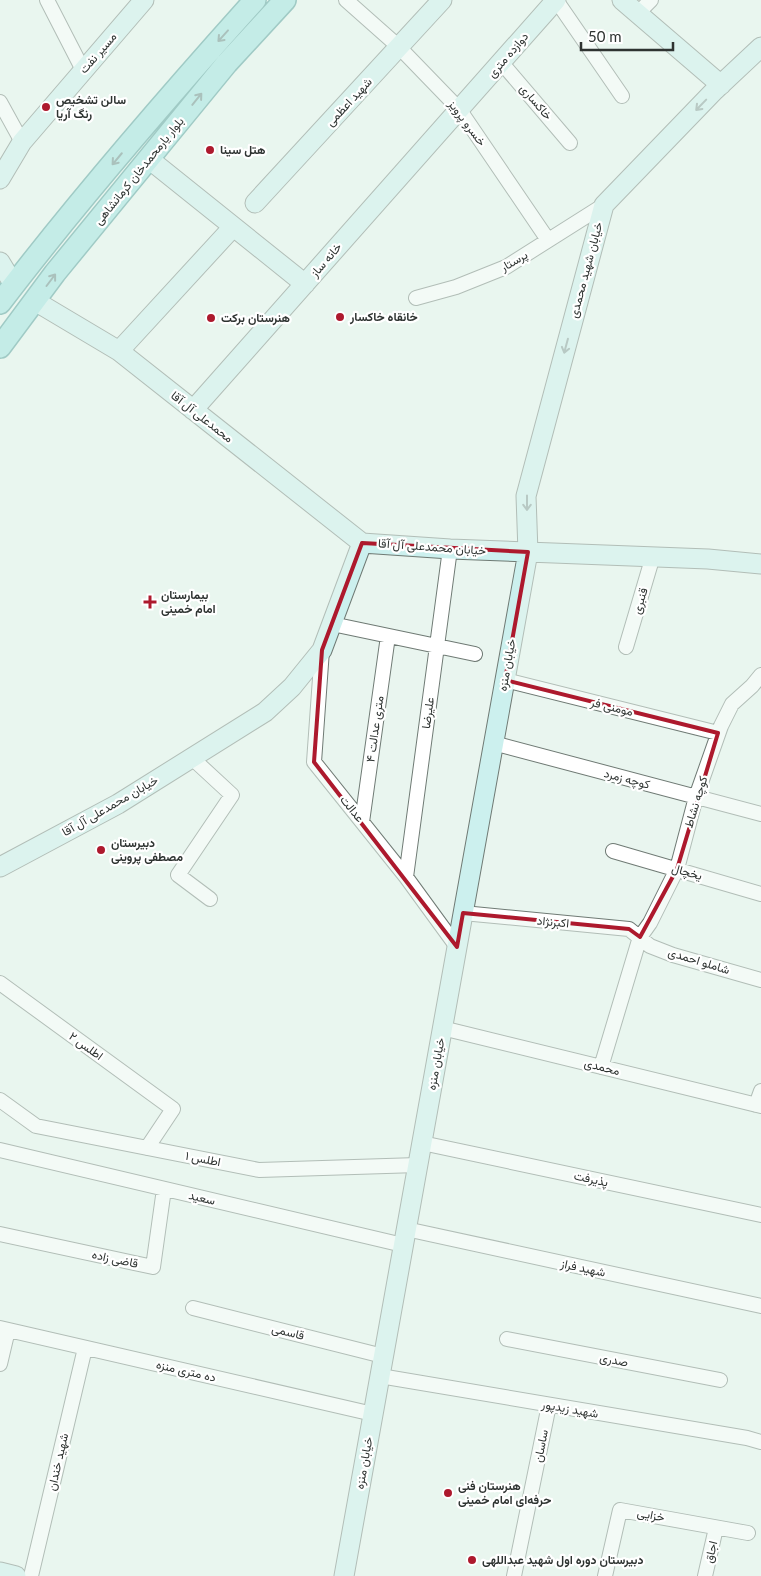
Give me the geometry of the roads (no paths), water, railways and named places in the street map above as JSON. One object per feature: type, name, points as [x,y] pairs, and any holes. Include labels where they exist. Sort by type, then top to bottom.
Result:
[{"type":"main road","name":"بلوار یارمحمدخان کرمانشاهی","points":[[0,303],[132,141],[255,0]]},
{"type":"main road","name":"بلوار یارمحمدخان کرمانشاهی","points":[[0,347],[148,159],[227,63],[285,0]]},
{"type":"street","points":[[46,0],[83,70]]},
{"type":"street","name":"مسیر نفت","points":[[0,179],[22,142],[144,0]]},
{"type":"street","name":"خسرو پرویز","points":[[346,0],[399,47],[459,109],[548,240]]},
{"type":"street","name":"شهید اعظمی","points":[[255,203],[442,0]]},
{"type":"street","points":[[556,0],[622,96]]},
{"type":"street","name":"دوازده متری","points":[[459,109],[556,0]]},
{"type":"street","points":[[622,0],[645,7],[722,84]]},
{"type":"street","name":"خیابان شهید محمدی","points":[[528,552],[526,496],[604,205],[722,84],[761,47]]},
{"type":"street","name":"خاکساری","points":[[501,62],[570,142]]},
{"type":"street","points":[[0,102],[22,142]]},
{"type":"street","name":"خانه ساز","points":[[193,410],[459,109]]},
{"type":"street","points":[[148,159],[305,284]]},
{"type":"street","name":"پرستار","points":[[416,298],[456,287],[506,267],[604,205]]},
{"type":"street","points":[[118,351],[234,227]]},
{"type":"street","points":[[0,262],[14,285]]},
{"type":"street","name":"محمدعلی آل آقا","points":[[35,301],[118,351],[362,543]]},
{"type":"street","name":"خیابان محمدعلی آل آقا","points":[[0,867],[118,804],[265,712],[292,687],[322,650],[362,543],[450,549],[653,556],[761,564]]},
{"type":"street","name":"علیرضا","points":[[406,877],[450,549]]},
{"type":"street","name":"خیابان منزه","points":[[344,1576],[528,552]]},
{"type":"street","name":"خیابان محمدعلی آل آقا","points":[[708,559],[761,554]]},
{"type":"street","name":"قنبری","points":[[626,647],[653,556]]},
{"type":"street","points":[[332,624],[475,654]]},
{"type":"street","name":"۴ متری عدالت","points":[[362,822],[388,636]]},
{"type":"street","name":"عدالت","points":[[322,650],[314,762],[406,877],[457,947]]},
{"type":"street","name":"کوچه نشاط","points":[[601,1067],[640,937],[650,923],[676,869],[696,797],[718,733],[732,704],[761,675]]},
{"type":"street","name":"مومنی فر","points":[[505,680],[718,733]]},
{"type":"street","name":"کوچه زمرد","points":[[494,743],[761,814]]},
{"type":"street","points":[[192,758],[232,795],[178,875],[210,899]]},
{"type":"street","name":"یخچال","points":[[613,851],[761,894]]},
{"type":"street","name":"اکبرنژاد","points":[[463,913],[629,929],[640,937]]},
{"type":"street","name":"شاملو احمدی","points":[[640,937],[650,946],[761,980]]},
{"type":"street","name":"اطلس ۲","points":[[0,983],[173,1109],[147,1148]]},
{"type":"street","name":"محمدی","points":[[442,1028],[759,1106]]},
{"type":"street","points":[[759,1106],[761,1091]]},
{"type":"street","name":"اطلس ۱","points":[[0,1100],[36,1126],[259,1170],[418,1165]]},
{"type":"street","name":"پذیرفت","points":[[422,1143],[761,1215]]},
{"type":"street","name":"سعید","points":[[0,1150],[164,1189],[405,1237]]},
{"type":"street","name":"قاضی زاده","points":[[0,1234],[153,1268],[164,1189]]},
{"type":"street","name":"شهید فراز","points":[[405,1237],[761,1306]]},
{"type":"street","name":"قاسمی","points":[[193,1308],[383,1356]]},
{"type":"street","points":[[0,1364],[4,1329]]},
{"type":"street","name":"ده متری منزه","points":[[4,1329],[373,1414]]},
{"type":"street","name":"صدری","points":[[507,1339],[720,1380]]},
{"type":"street","name":"شهید خندان","points":[[31,1576],[85,1348]]},
{"type":"street","name":"شهید زیدپور","points":[[380,1376],[747,1438],[761,1442]]},
{"type":"street","name":"ساسان","points":[[514,1576],[549,1405]]},
{"type":"street","name":"خزایی","points":[[605,1576],[620,1510],[748,1533]]},
{"type":"street","name":"اجاق","points":[[705,1576],[716,1528]]},
{"type":"street","points":[[0,1572],[16,1576]]},
{"type":"place","name":"سالن تشخیص رنگ آریا","points":[[46,107]]},
{"type":"place","name":"هتل سینا","points":[[210,150]]},
{"type":"place","name":"خانقاه خاکسار","points":[[340,317]]},
{"type":"place","name":"هنرستان برکت","points":[[211,318]]},
{"type":"place","name":"بیمارستان امام خمینی","points":[[150,602]]},
{"type":"place","name":"دبیرستان مصطفی پروینی","points":[[101,850]]},
{"type":"place","name":"هنرستان فنی حرفه‌ای امام خمینی","points":[[448,1493]]},
{"type":"place","name":"دبیرستان دوره اول شهید عبداللهی","points":[[472,1560]]}]
